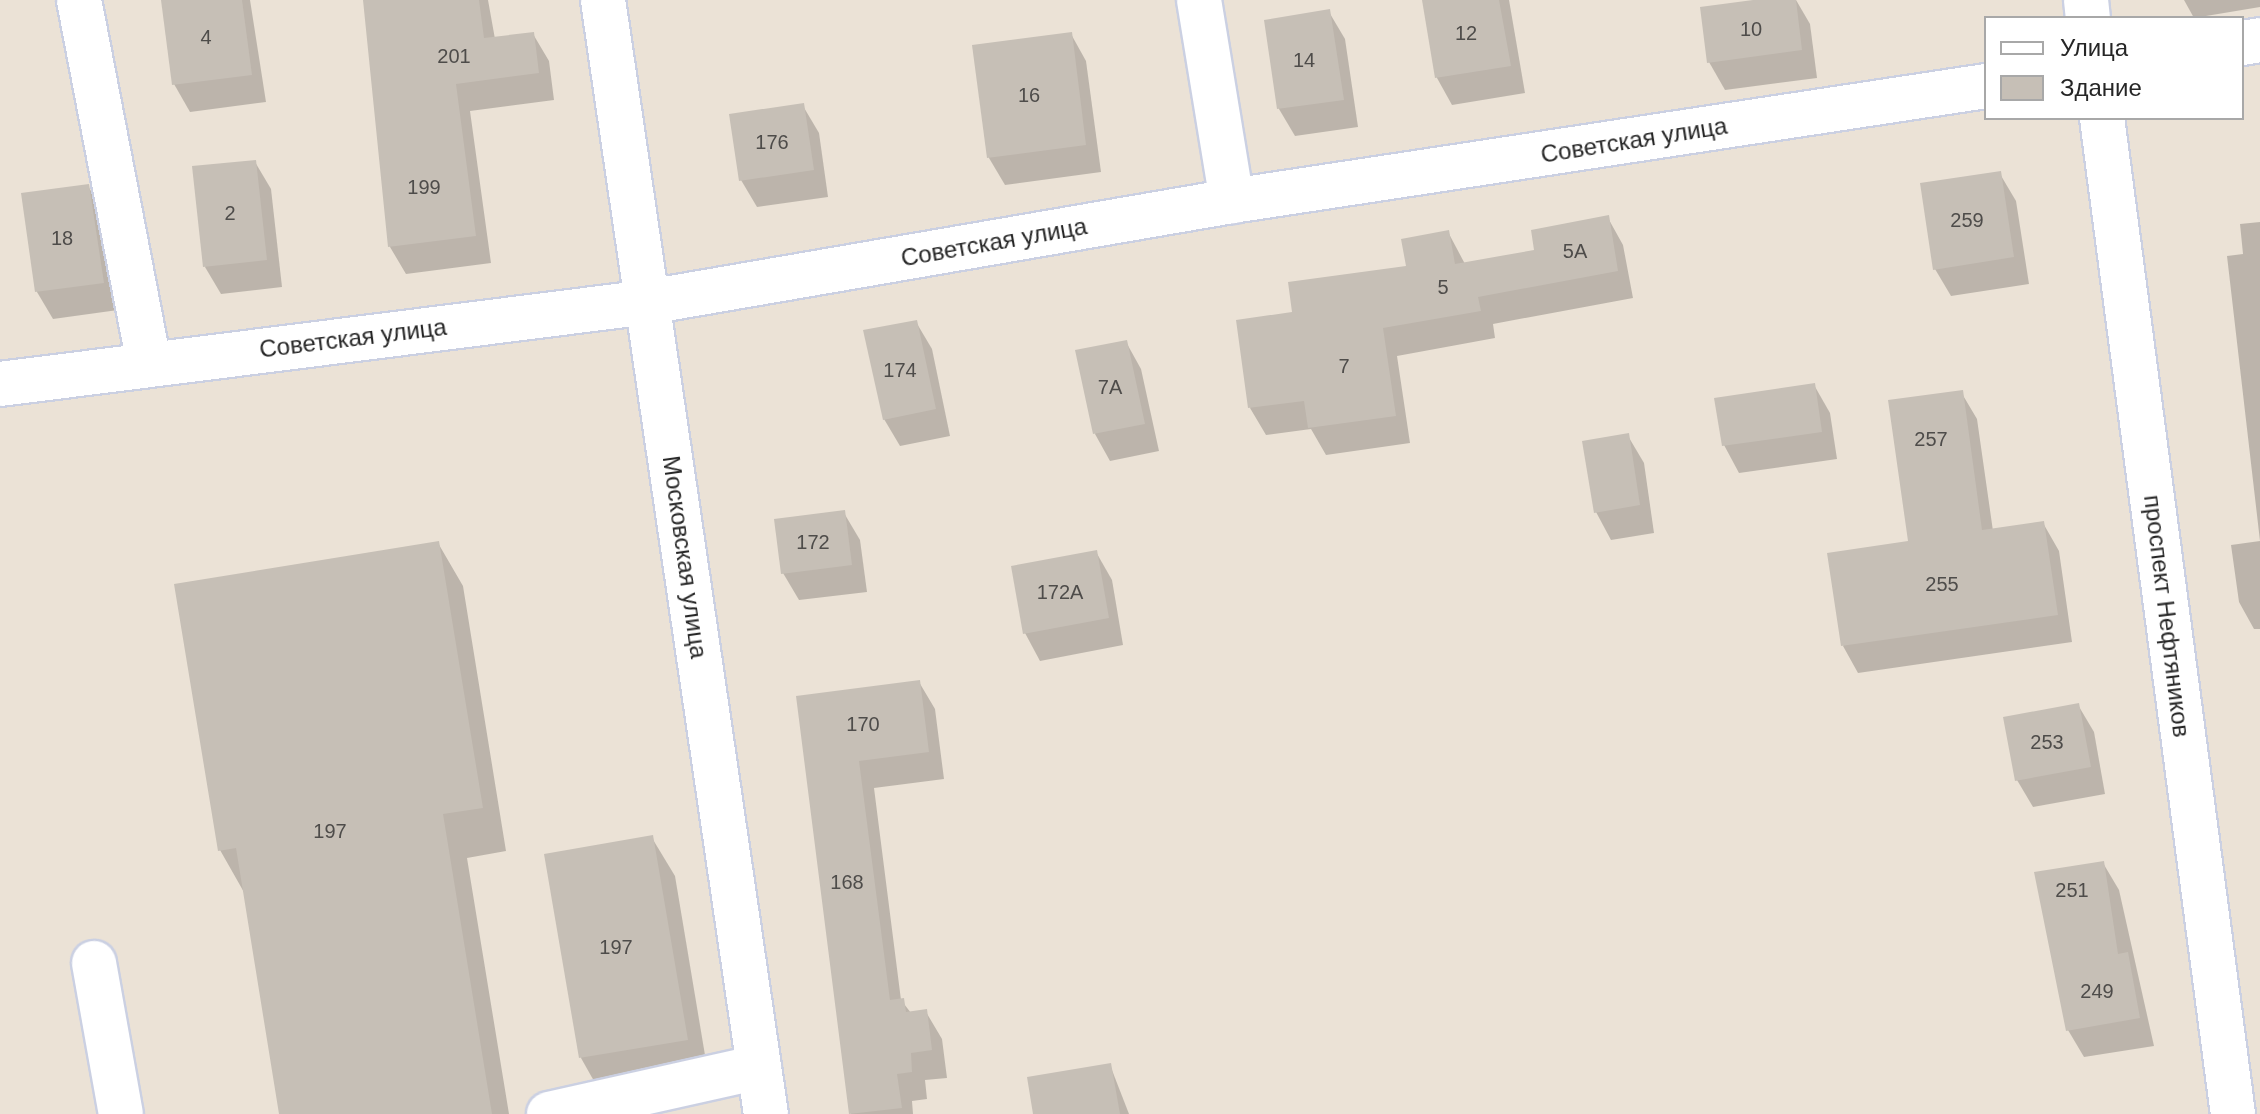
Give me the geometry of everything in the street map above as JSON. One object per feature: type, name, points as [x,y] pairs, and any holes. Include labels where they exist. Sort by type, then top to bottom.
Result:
[{"type":"street","points":[[79,0],[149,363]]},
{"type":"street","name":"Московская улица","points":[[603,0],[766,1114]]},
{"type":"street","points":[[1199,0],[1232,201]]},
{"type":"street","name":"Советская улица","points":[[0,384],[648,302],[1232,201],[1984,86]]},
{"type":"street","name":"проспект Нефтяников","points":[[2102,120],[2233,1114]]},
{"type":"street","points":[[94,963],[121,1114]]},
{"type":"street","points":[[549,1114],[759,1067]]},
{"type":"building","points":[[161,0],[242,0],[252,75],[172,85]]},
{"type":"building","points":[[363,0],[479,0],[484,38],[534,32],[539,73],[456,84],[476,236],[388,247]]},
{"type":"building","points":[[1422,0],[1499,0],[1511,66],[1435,78]]},
{"type":"building","points":[[1753,0],[1796,0],[1802,50],[1707,63],[1700,7]]},
{"type":"building","points":[[1330,9],[1344,100],[1277,109],[1264,20]]},
{"type":"building","points":[[1072,32],[1086,145],[987,158],[972,45]]},
{"type":"building","points":[[804,103],[814,170],[739,181],[729,114]]},
{"type":"building","points":[[256,160],[267,260],[203,267],[192,166]]},
{"type":"building","points":[[2001,171],[2014,257],[1933,270],[1920,183]]},
{"type":"building","points":[[89,184],[104,283],[35,292],[21,193]]},
{"type":"building","points":[[1609,215],[1618,271],[1478,297],[1481,311],[1383,328],[1396,416],[1308,428],[1304,401],[1248,408],[1236,320],[1292,312],[1288,282],[1406,266],[1401,239],[1449,230],[1455,264],[1534,250],[1531,230]]},
{"type":"building","points":[[917,320],[936,409],[883,420],[863,330]]},
{"type":"building","points":[[1127,340],[1145,424],[1093,434],[1075,350]]},
{"type":"building","points":[[1815,383],[1822,432],[1722,446],[1714,398]]},
{"type":"building","points":[[1963,390],[1982,530],[2044,521],[2058,615],[1841,646],[1827,553],[1908,541],[1888,400]]},
{"type":"building","points":[[1629,433],[1640,505],[1594,513],[1582,441]]},
{"type":"building","points":[[845,510],[852,565],[781,574],[774,519]]},
{"type":"building","points":[[439,541],[483,808],[443,814],[492,1114],[279,1114],[236,848],[218,851],[174,584]]},
{"type":"building","points":[[1097,550],[1109,618],[1023,634],[1011,566]]},
{"type":"building","points":[[920,680],[929,752],[859,761],[890,1000],[904,998],[906,1012],[927,1009],[932,1050],[911,1053],[912,1072],[897,1074],[902,1108],[849,1114],[796,696]]},
{"type":"building","points":[[2079,703],[2091,767],[2015,781],[2003,717]]},
{"type":"building","points":[[653,835],[688,1040],[579,1058],[544,854]]},
{"type":"building","points":[[2104,861],[2118,954],[2128,952],[2140,1018],[2066,1031],[2034,872]]},
{"type":"building","points":[[1111,1063],[1120,1114],[1033,1114],[1027,1077]]}]
